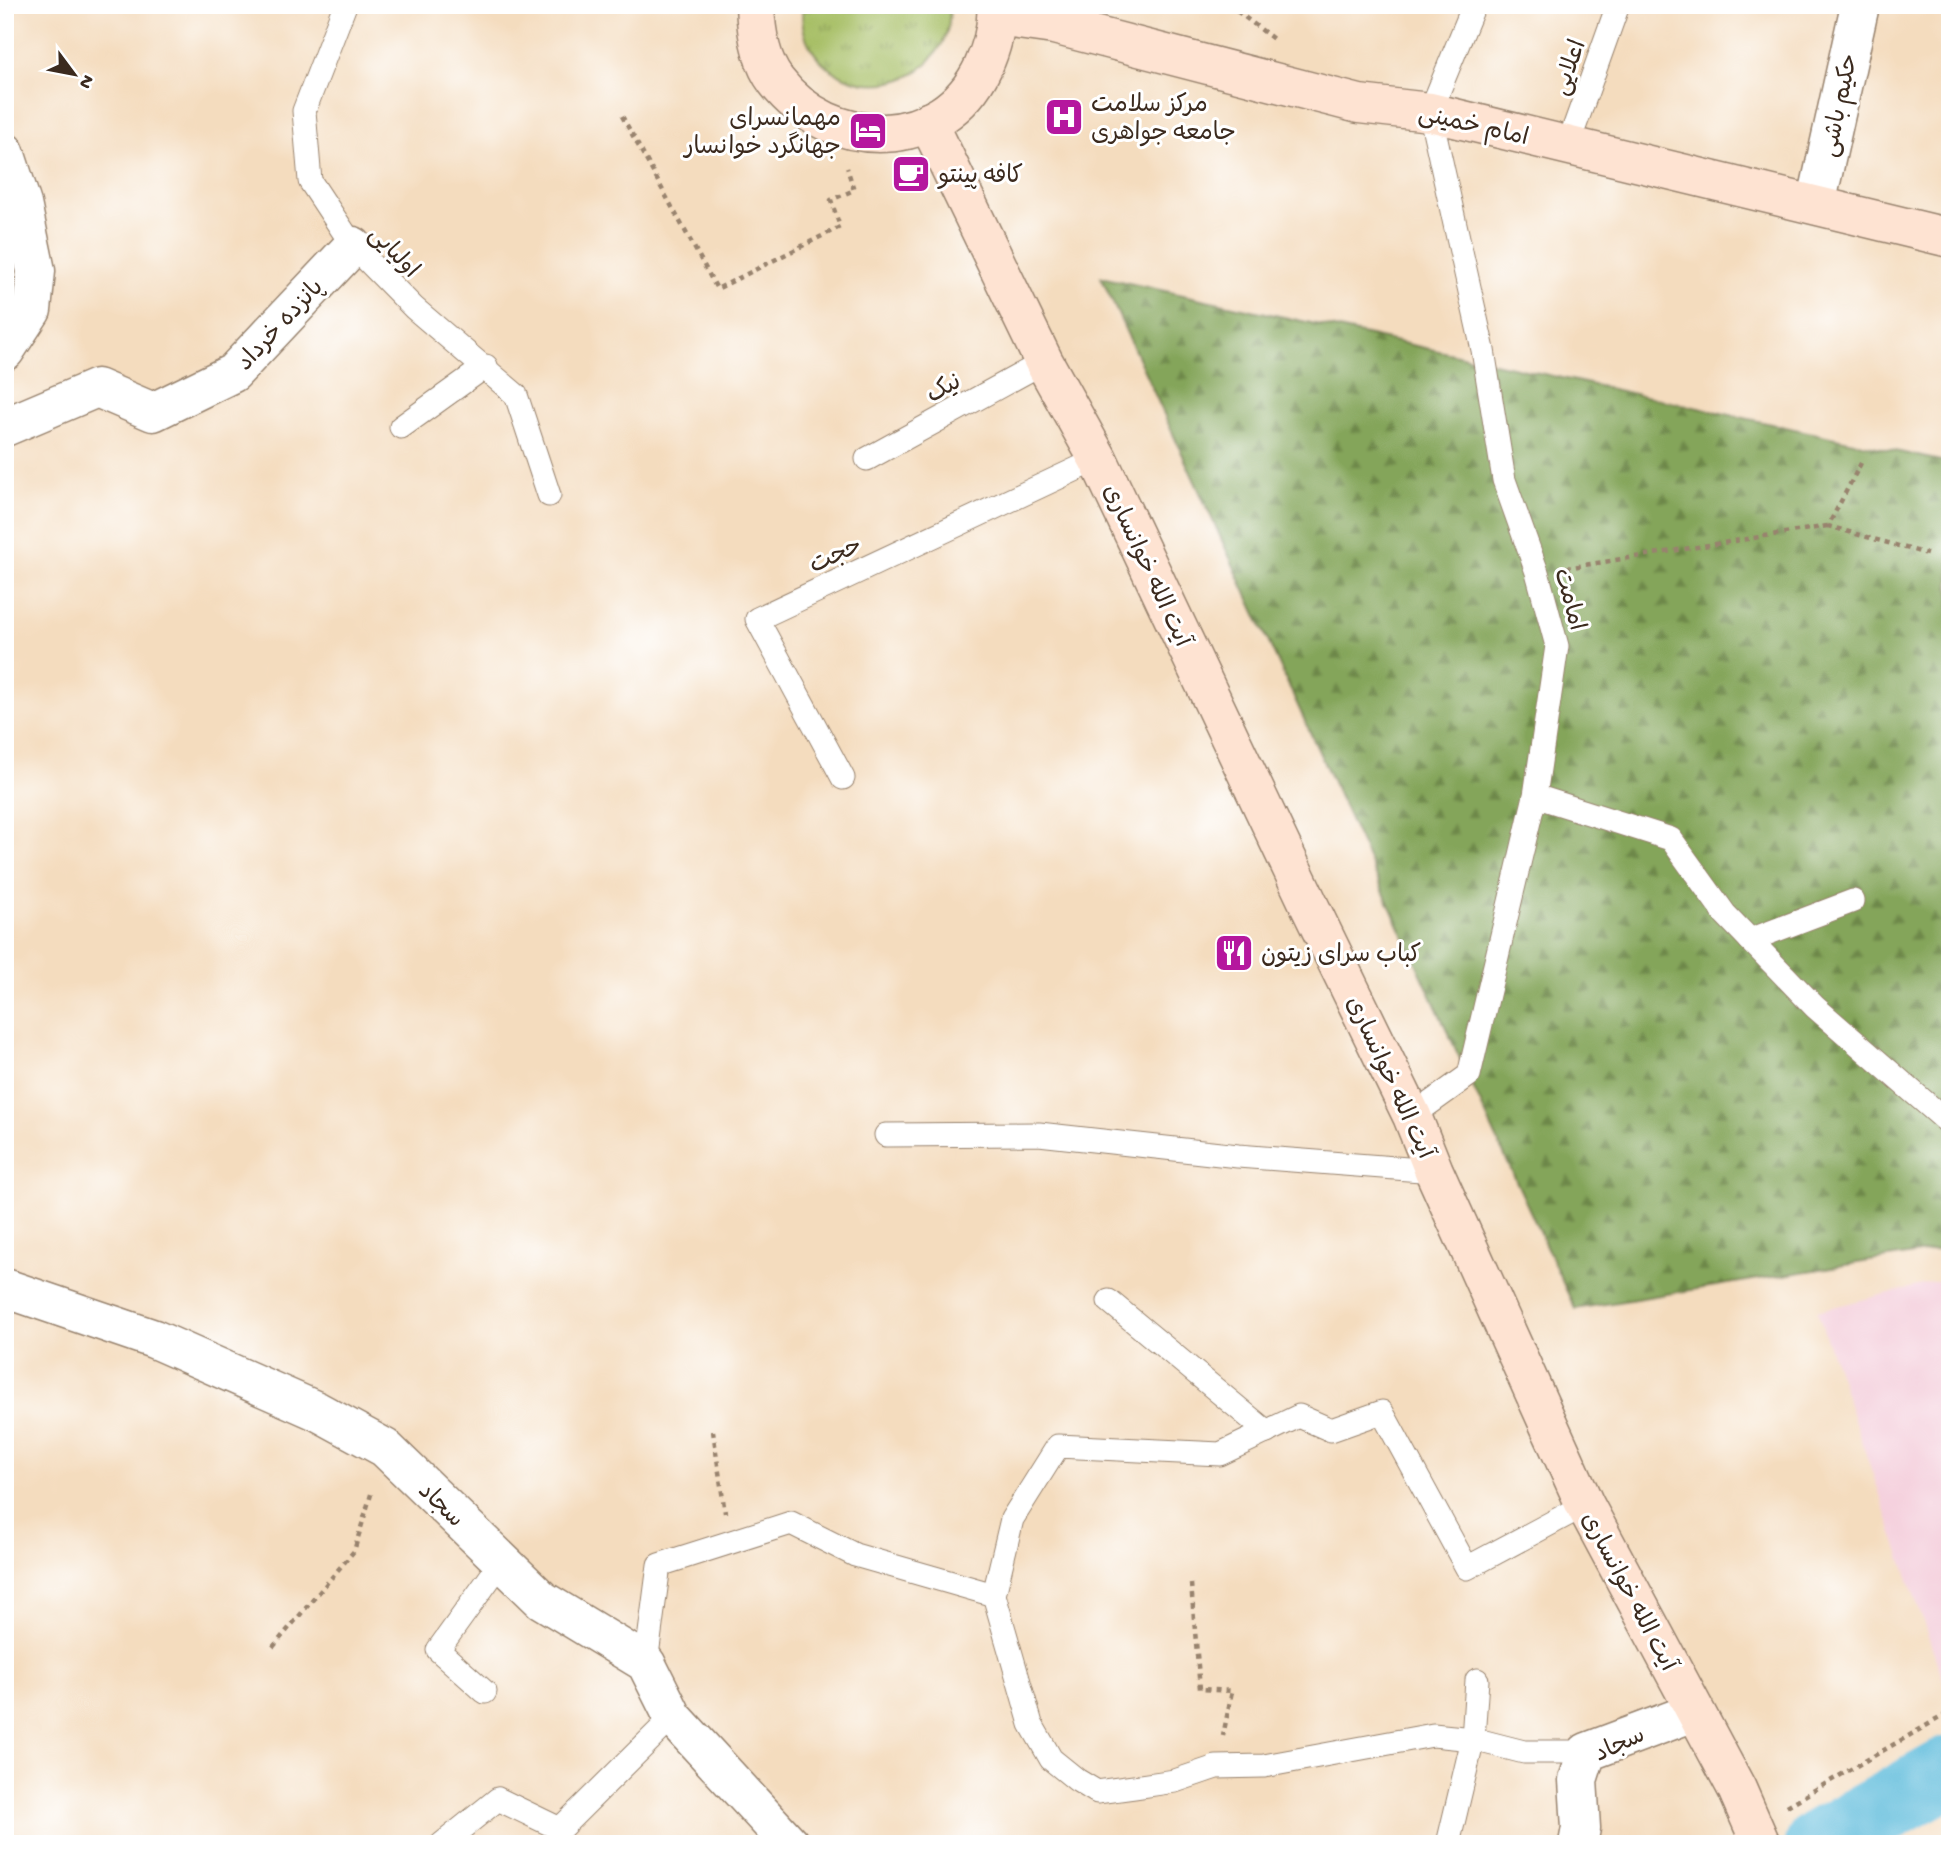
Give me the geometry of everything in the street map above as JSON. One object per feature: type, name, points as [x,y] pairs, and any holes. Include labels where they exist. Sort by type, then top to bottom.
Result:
[{"type":"main road","points":[[755,5],[759,44],[775,79],[800,107],[834,126],[865,134],[897,132],[928,122],[956,104],[978,79],[992,49],[997,11]]},
{"type":"main road","name":"امام خمینی","points":[[997,11],[1359,104],[1430,112],[1950,238]]},
{"type":"main road","name":"آیت الله خوانساری","points":[[928,122],[1044,362],[1098,459],[1305,897],[1412,1116],[1434,1171],[1586,1506],[1737,1789],[1757,1835]]},
{"type":"street","name":"حکیم باشی","points":[[1816,205],[1860,5]]},
{"type":"street","points":[[5,152],[22,204],[36,271],[32,310],[5,351]]},
{"type":"street","name":"پانزده خرداد","points":[[5,427],[97,388],[153,412],[233,373],[353,246]]},
{"type":"street","name":"سجاد","points":[[5,1288],[154,1339],[317,1411],[385,1448],[542,1600],[646,1662]]},
{"type":"street","points":[[646,1662],[673,1717],[790,1844]]},
{"type":"street","name":"سجاد","points":[[1578,1844],[1581,1828],[1578,1780],[1587,1752],[1694,1712]]},
{"type":"lane","name":"اولیایی","points":[[345,5],[304,111],[310,181],[353,246],[414,308],[516,394],[549,495]]},
{"type":"lane","points":[[1430,112],[1474,5]]},
{"type":"lane","name":"اعلایی","points":[[1568,145],[1618,5]]},
{"type":"lane","name":"امامت","points":[[1412,1116],[1469,1075],[1535,796],[1557,646],[1537,572],[1503,480],[1483,350],[1430,112]]},
{"type":"lane","name":"نیک","points":[[867,459],[1044,362]]},
{"type":"lane","points":[[401,427],[486,366]]},
{"type":"lane","name":"حجت","points":[[843,778],[757,620],[1098,459]]},
{"type":"lane","points":[[1535,796],[1671,839],[1725,914],[1815,1007],[1950,1124]]},
{"type":"lane","points":[[1750,940],[1853,901]]},
{"type":"lane","points":[[886,1135],[1039,1135],[1238,1156],[1434,1171]]},
{"type":"lane","points":[[1109,1301],[1266,1432]]},
{"type":"lane","points":[[1586,1506],[1467,1567],[1382,1412],[1331,1430],[1299,1416],[1220,1454],[1058,1446],[1012,1519],[994,1595],[1031,1724],[1051,1759],[1097,1792],[1175,1781],[1216,1767],[1264,1766],[1433,1735],[1473,1739],[1524,1752],[1587,1752]]},
{"type":"lane","points":[[646,1662],[659,1565],[791,1524],[855,1555],[994,1595]]},
{"type":"lane","points":[[485,1692],[438,1650],[502,1561]]},
{"type":"lane","points":[[1448,1844],[1473,1739],[1477,1680]]},
{"type":"lane","points":[[442,1844],[498,1799],[560,1829],[673,1717]]},
{"type":"path","points":[[622,116],[717,289],[840,227],[831,200],[855,190],[834,126]]},
{"type":"path","points":[[1828,526],[1861,463]]},
{"type":"path","points":[[1537,572],[1828,526],[1927,554]]},
{"type":"path","points":[[712,1431],[729,1543]]},
{"type":"path","points":[[273,1647],[354,1551],[385,1448]]},
{"type":"path","points":[[1191,1584],[1200,1689],[1232,1691],[1216,1767]]},
{"type":"path","points":[[1757,1835],[1950,1712]]},
{"type":"shaded area","points":[[1950,1278],[1950,1693],[1948,1694],[1817,1311]]},
{"type":"green space","points":[[803,5],[950,5],[946,36],[930,60],[911,75],[890,82],[867,83],[846,77],[827,66],[812,50],[804,30]]},
{"type":"green space","points":[[1101,277],[1950,463],[1950,1248],[1575,1309]]},
{"type":"waterway","points":[[1820,1844],[1950,1771]]},
{"type":"place","name":"مرکز سلامت جامعه جواهری","points":[[1064,117]]},
{"type":"place","name":"مهمانسرای جهانگرد خوانسار","points":[[868,131]]},
{"type":"place","name":"کافه پینتو","points":[[911,174]]},
{"type":"place","name":"کباب سرای زیتون","points":[[1234,953]]}]
